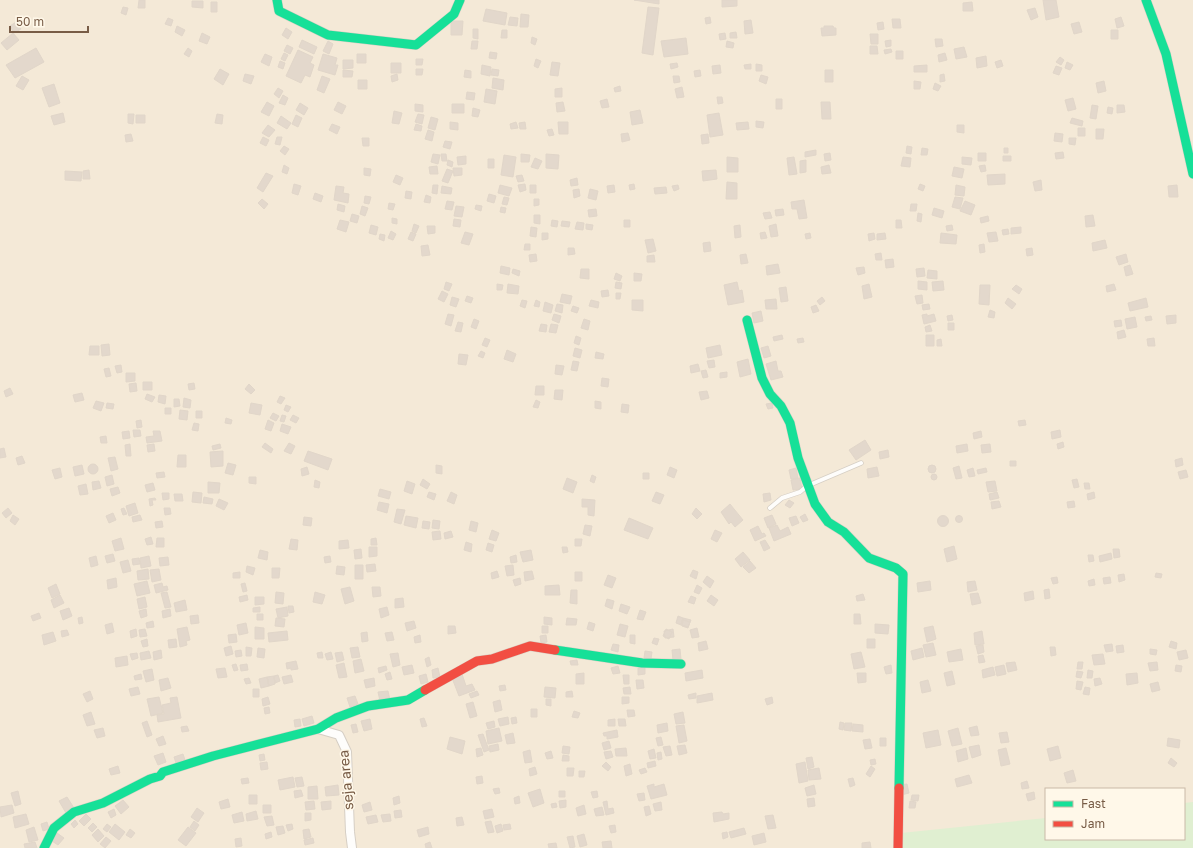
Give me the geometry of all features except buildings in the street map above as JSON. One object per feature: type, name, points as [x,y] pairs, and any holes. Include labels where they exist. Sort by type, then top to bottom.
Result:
[{"type":"street","points":[[277,0],[279,11],[328,35],[416,45],[454,14],[460,0]]},
{"type":"street","points":[[1146,0],[1166,54],[1193,174]]},
{"type":"street","points":[[747,320],[762,378],[770,394],[781,406],[790,422],[793,442],[807,486],[815,504],[828,522],[844,532],[869,558],[896,568],[903,574],[898,848]]},
{"type":"street","points":[[44,848],[54,828],[74,812],[103,803],[150,779],[160,776],[163,772],[213,756],[318,729],[327,726],[336,718],[368,706],[408,700],[477,661],[492,659],[530,646],[642,663],[681,664]]},
{"type":"street","name":"seja area","points":[[318,729],[339,735],[347,752],[352,848]]},
{"type":"lane","points":[[770,508],[782,498],[800,492],[807,486],[861,463]]},
{"type":"shaded area","points":[[0,0],[1193,0],[1193,848],[0,848]]},
{"type":"green space","points":[[1193,802],[1193,848],[902,848],[901,833],[1045,818],[1045,840],[1185,840],[1185,803]]},
{"type":"traffic: fast","points":[[277,0],[279,11],[328,35],[416,45],[454,14],[460,0]]},
{"type":"traffic: fast","points":[[1146,0],[1166,54],[1193,174]]},
{"type":"traffic: fast","points":[[747,320],[762,378],[770,394],[781,406],[790,423],[798,458],[815,504],[828,522],[844,532],[869,558],[896,568],[903,574],[899,788]]},
{"type":"traffic: fast","points":[[555,650],[642,663],[681,664]]},
{"type":"traffic: fast","points":[[44,848],[54,828],[74,812],[103,803],[150,779],[160,776],[163,772],[213,756],[318,729],[336,718],[368,706],[408,700],[425,690]]},
{"type":"traffic: jam","points":[[425,690],[477,661],[492,659],[530,646],[555,650]]},
{"type":"traffic: jam","points":[[898,848],[899,788]]}]
